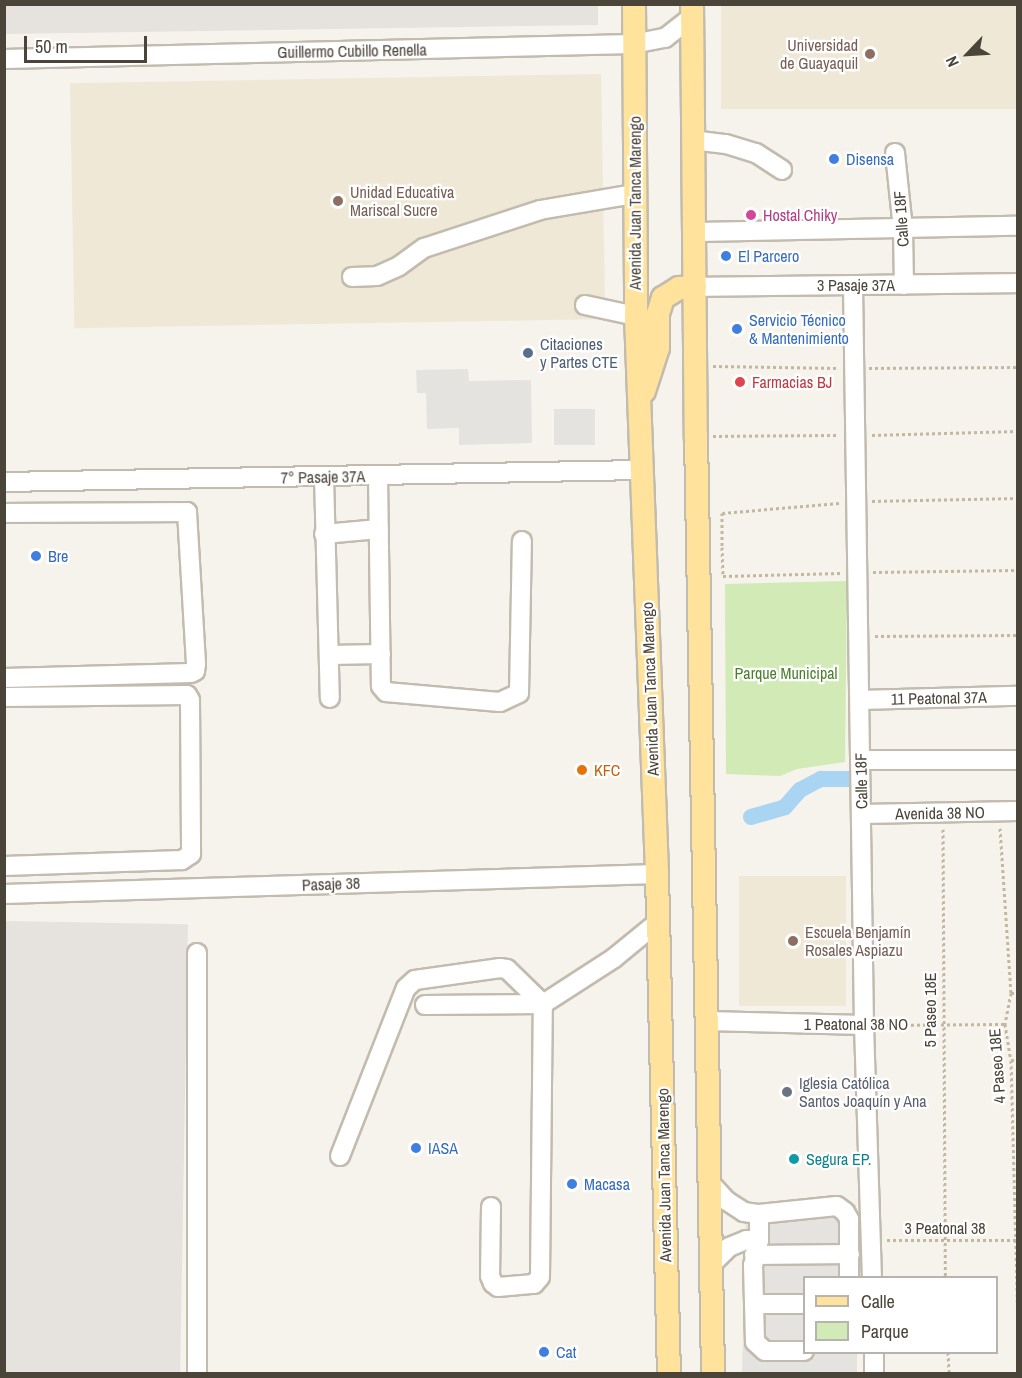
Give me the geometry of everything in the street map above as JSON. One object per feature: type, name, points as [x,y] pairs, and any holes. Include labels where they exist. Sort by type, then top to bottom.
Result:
[{"type":"main road","name":"Avenida Juan Tanca Marengo","points":[[634,4],[636,316],[657,874],[669,1374]]},
{"type":"main road","points":[[691,11],[713,1374]]},
{"type":"main road","points":[[639,405],[658,348],[658,314],[663,298],[680,288],[694,286]]},
{"type":"street","name":"Guillermo Cubillo Renella","points":[[4,59],[633,44],[665,38],[691,11]]},
{"type":"street","points":[[692,140],[726,144],[756,153],[782,170]]},
{"type":"street","name":"Calle 18F","points":[[895,153],[903,229],[904,285]]},
{"type":"street","points":[[351,277],[377,276],[399,266],[424,248],[540,210],[635,194]]},
{"type":"street","points":[[694,232],[1017,226]]},
{"type":"street","name":"3 Pasaje 37A","points":[[694,286],[1017,283]]},
{"type":"street","name":"Calle 18F","points":[[853,285],[864,1025],[872,1276]]},
{"type":"street","points":[[585,305],[636,316]]},
{"type":"street","name":"7° Pasaje 37A","points":[[4,482],[641,470]]},
{"type":"street","points":[[324,476],[330,698]]},
{"type":"street","points":[[378,476],[381,686],[386,692],[500,702],[519,693],[522,541]]},
{"type":"street","points":[[4,678],[191,673],[195,671],[187,512],[190,479]]},
{"type":"street","points":[[4,513],[187,512]]},
{"type":"street","points":[[324,534],[379,529]]},
{"type":"street","points":[[329,655],[381,654]]},
{"type":"street","points":[[4,697],[187,695],[190,700],[191,854],[182,860],[4,866]]},
{"type":"street","name":"11 Peatonal 37A","points":[[860,700],[1017,696]]},
{"type":"street","points":[[861,760],[1017,760]]},
{"type":"street","name":"Avenida 38 NO","points":[[862,814],[1017,811]]},
{"type":"street","name":"Pasaje 38","points":[[4,894],[657,874]]},
{"type":"street","points":[[425,1005],[543,1004],[614,958],[658,922]]},
{"type":"street","points":[[197,1374],[198,953]]},
{"type":"street","points":[[340,1156],[406,988],[415,980],[500,968],[507,969],[543,1004],[540,1277],[534,1284],[498,1287],[493,1284],[490,1276],[491,1208]]},
{"type":"street","name":"1 Peatonal 38 NO","points":[[707,1021],[864,1025]]},
{"type":"street","points":[[711,1184],[727,1201],[744,1212],[759,1214],[837,1206],[845,1212],[849,1219],[849,1276]]},
{"type":"street","points":[[759,1214],[753,1304],[755,1342],[765,1351],[803,1351]]},
{"type":"street","points":[[711,1265],[729,1247],[746,1240],[756,1247],[850,1254]]},
{"type":"street","points":[[753,1304],[803,1304]]},
{"type":"street","points":[[874,1354],[874,1374]]},
{"type":"path","points":[[722,513],[723,576]]},
{"type":"path","points":[[859,636],[1017,635]]},
{"type":"path","name":"4 Paseo 18E","points":[[999,812],[1011,993],[1005,1024],[1011,1060],[1017,1320]]},
{"type":"path","name":"5 Paseo 18E","points":[[943,814],[942,1024],[945,1276]]},
{"type":"path","points":[[1011,993],[1017,993]]},
{"type":"path","name":"1 Peatonal 38 NO","points":[[864,1025],[1005,1024]]},
{"type":"path","points":[[1011,1060],[1017,1060]]},
{"type":"path","name":"3 Peatonal 38","points":[[872,1240],[1016,1240]]},
{"type":"path","points":[[948,1354],[949,1374]]},
{"type":"shaded area","points":[[5,4],[598,4],[598,25],[4,34]]},
{"type":"shaded area","name":"Universidad de Guayaquil","points":[[721,5],[1017,5],[1017,109],[721,109]]},
{"type":"shaded area","name":"Unidad Educativa Mariscal Sucre","points":[[601,74],[605,319],[74,328],[70,83]]},
{"type":"shaded area","points":[[468,369],[469,381],[531,380],[532,443],[459,445],[459,428],[427,429],[426,393],[417,393],[416,370]]},
{"type":"shaded area","points":[[554,409],[595,409],[595,445],[554,445]]},
{"type":"shaded area","name":"Escuela Benjamín Rosales Aspiazu","points":[[739,876],[846,876],[846,1006],[739,1006]]},
{"type":"shaded area","points":[[5,921],[188,924],[180,1374],[4,1373]]},
{"type":"shaded area","points":[[746,1203],[856,1204],[856,1276],[803,1276],[803,1354],[857,1354],[857,1373],[742,1374]]},
{"type":"green space","name":"Parque Municipal","points":[[847,581],[845,762],[797,769],[780,776],[726,774],[725,584]]},
{"type":"waterway","points":[[751,817],[785,807],[800,790],[821,779],[852,779]]},
{"type":"place","name":"Universidad de Guayaquil","points":[[870,54]]},
{"type":"place","name":"Disensa","points":[[834,159]]},
{"type":"place","name":"Unidad Educativa Mariscal Sucre","points":[[338,201]]},
{"type":"place","name":"Hostal Chiky","points":[[751,215]]},
{"type":"place","name":"El Parcero","points":[[726,256]]},
{"type":"place","name":"Servicio Técnico & Mantenimiento","points":[[737,329]]},
{"type":"place","name":"Citaciones y Partes CTE","points":[[528,353]]},
{"type":"place","name":"Farmacias BJ","points":[[740,382]]},
{"type":"place","name":"Bre","points":[[36,556]]},
{"type":"place","name":"KFC","points":[[582,770]]},
{"type":"place","name":"Escuela Benjamín Rosales Aspiazu","points":[[793,941]]},
{"type":"place","name":"Iglesia Católica Santos Joaquín y Ana","points":[[787,1092]]},
{"type":"place","name":"IASA","points":[[416,1148]]},
{"type":"place","name":"Segura EP.","points":[[794,1159]]},
{"type":"place","name":"Macasa","points":[[572,1184]]},
{"type":"place","name":"Cat","points":[[544,1352]]}]
